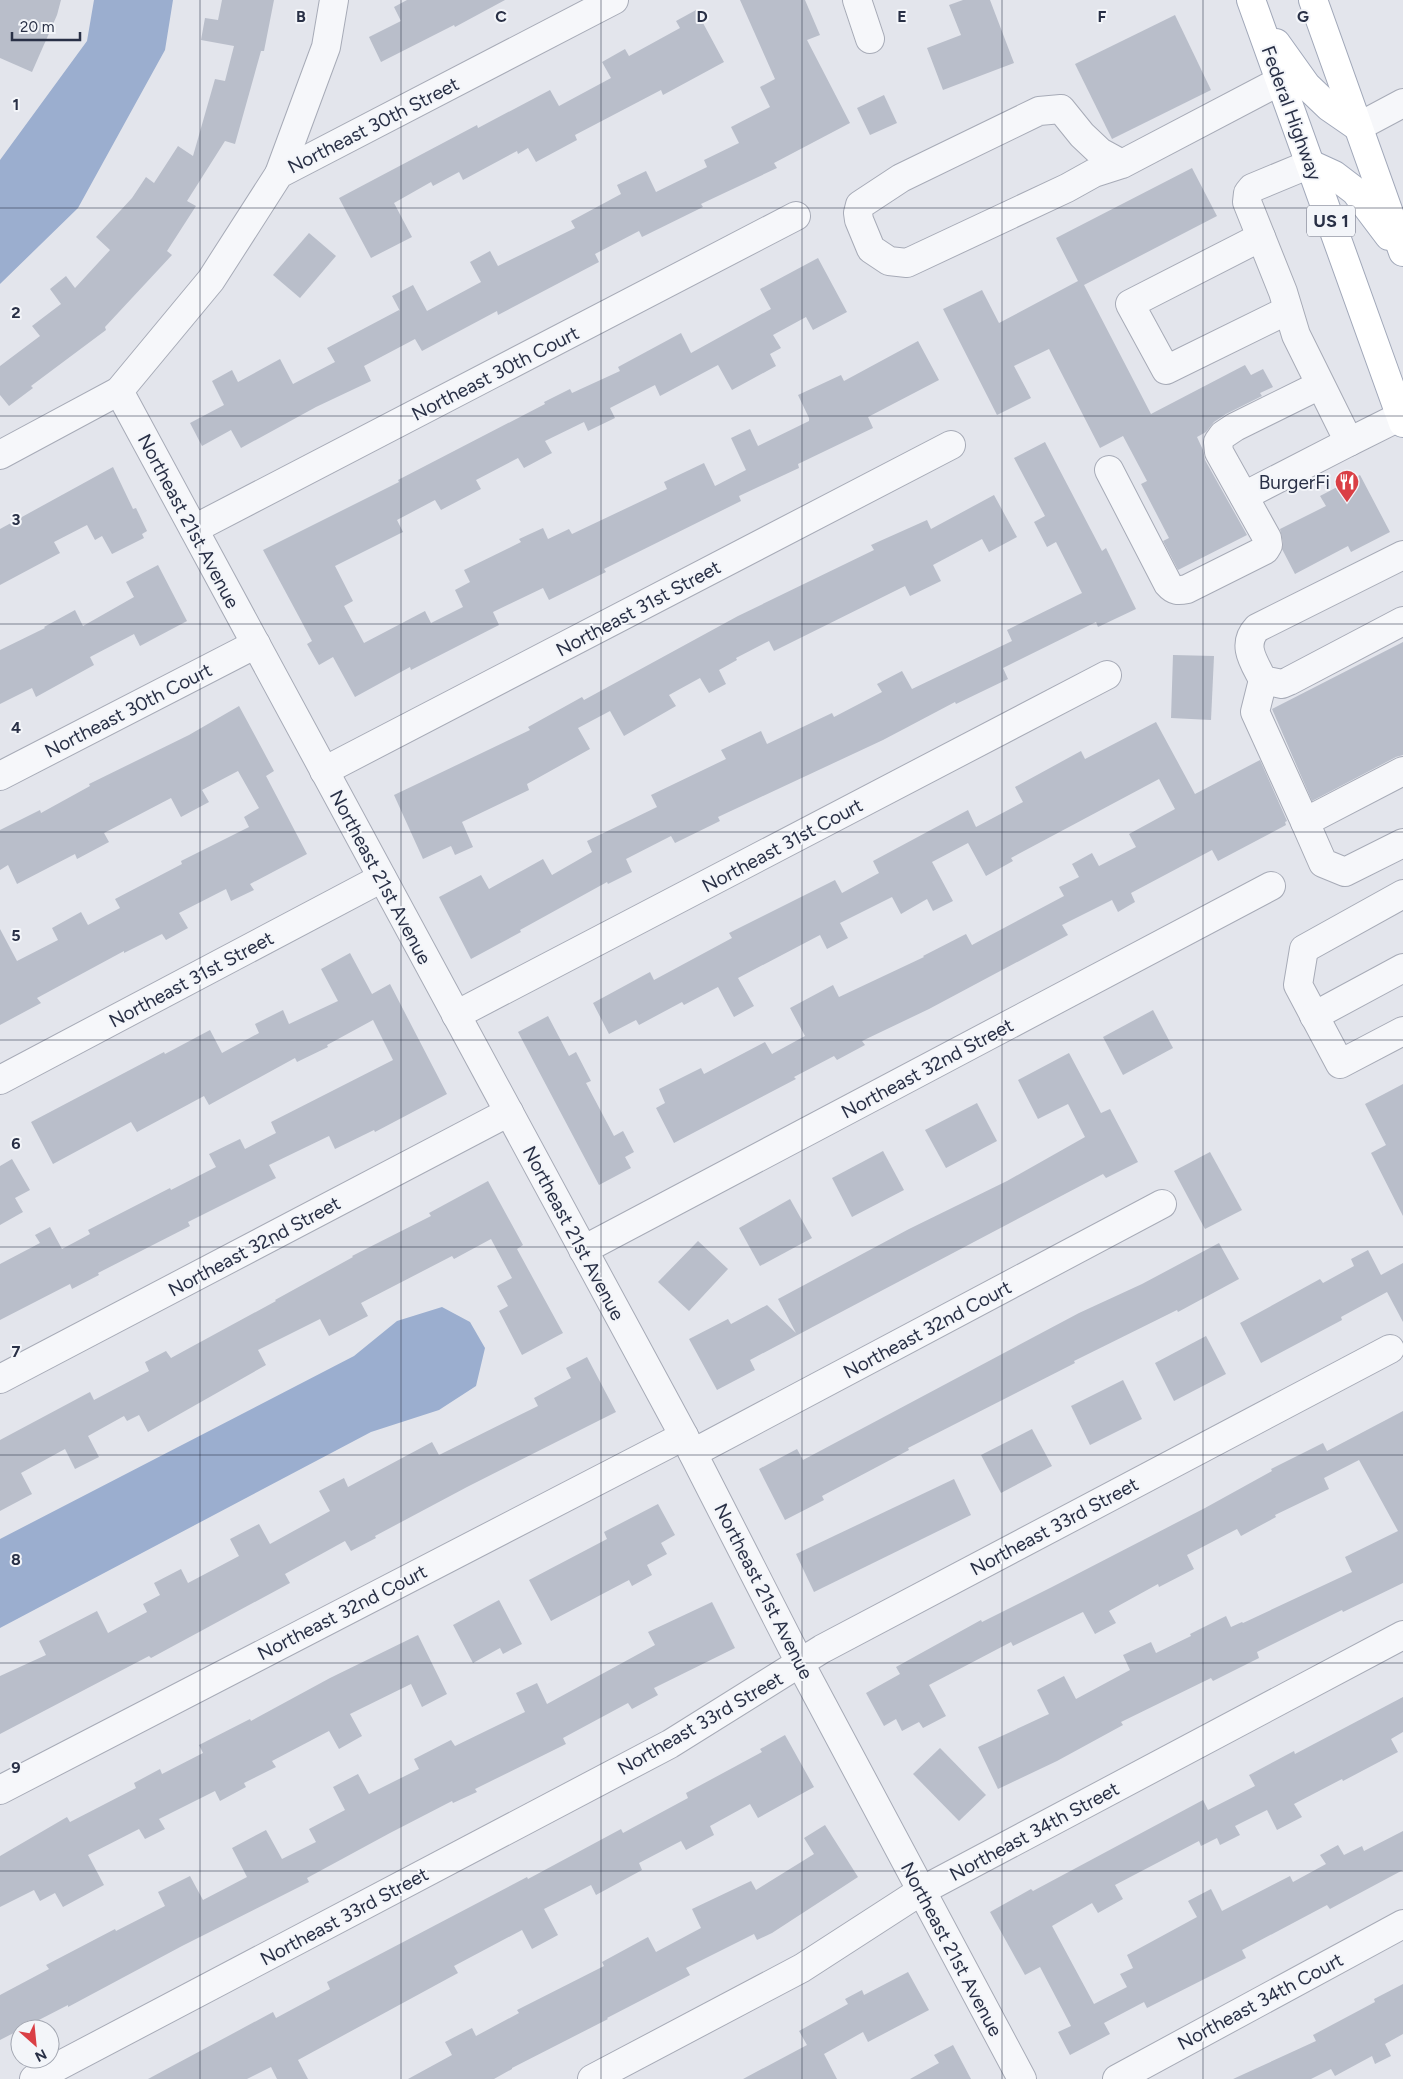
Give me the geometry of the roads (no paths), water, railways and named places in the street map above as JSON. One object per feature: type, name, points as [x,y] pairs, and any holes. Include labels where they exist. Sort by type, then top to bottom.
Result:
[{"type":"main road","points":[[1314,0],[1403,252]]},
{"type":"main road","points":[[1255,10],[1306,85],[1329,107],[1358,127]]},
{"type":"main road","name":"Federal Highway","points":[[1255,10],[1402,419]]},
{"type":"main road","points":[[1310,164],[1334,175],[1355,191],[1403,252]]},
{"type":"street","points":[[278,174],[326,47],[334,0]]},
{"type":"street","name":"Northeast 30th Street","points":[[0,455],[119,391],[211,280],[278,174],[614,0]]},
{"type":"street","points":[[856,0],[870,39]]},
{"type":"street","points":[[1122,164],[1100,152],[1082,135],[1061,109],[1039,111],[901,178],[860,205],[859,220],[871,249],[889,261],[907,263],[1067,188],[1094,173],[1122,164],[1280,81]]},
{"type":"street","points":[[1358,127],[1403,103]]},
{"type":"street","points":[[1067,188],[1080,164],[1082,135]]},
{"type":"street","points":[[1310,164],[1252,188],[1248,193],[1247,202],[1283,292],[1296,335],[1348,442]]},
{"type":"street","name":"Northeast 30th Court","points":[[194,529],[796,216]]},
{"type":"street","points":[[1260,237],[1130,304],[1166,370],[1288,310]]},
{"type":"street","points":[[1108,470],[1168,584],[1178,591],[1187,589],[1265,550],[1268,545],[1267,538],[1220,452],[1218,442],[1235,427],[1320,385]]},
{"type":"street","name":"Northeast 21st Avenue","points":[[119,391],[688,1445],[800,1663],[1022,2079]]},
{"type":"street","points":[[1244,496],[1348,442],[1402,419]]},
{"type":"street","name":"Northeast 31st Street","points":[[324,771],[951,444]]},
{"type":"street","points":[[1403,555],[1257,628],[1251,634],[1248,644],[1250,654],[1263,680],[1255,712],[1323,863],[1345,872],[1403,843]]},
{"type":"street","points":[[1263,680],[1282,684],[1403,621]]},
{"type":"street","name":"Northeast 30th Court","points":[[0,776],[256,644]]},
{"type":"street","name":"Northeast 31st Court","points":[[456,1015],[1107,674]]},
{"type":"street","points":[[1305,822],[1403,771]]},
{"type":"street","name":"Northeast 31st Street","points":[[0,1080],[382,878]]},
{"type":"street","name":"Northeast 32nd Street","points":[[583,1250],[1271,886]]},
{"type":"street","points":[[1403,894],[1304,949],[1298,985],[1340,1064],[1403,1031]]},
{"type":"street","points":[[1314,1016],[1403,968]]},
{"type":"street","name":"Northeast 32nd Street","points":[[0,1379],[509,1112]]},
{"type":"street","name":"Northeast 32nd Court","points":[[0,1790],[688,1445],[1162,1204]]},
{"type":"street","name":"Northeast 33rd Street","points":[[34,2079],[670,1744],[822,1649],[1390,1349]]},
{"type":"street","name":"Northeast 34th Street","points":[[592,2079],[802,1968],[921,1891],[1403,1636]]},
{"type":"street","name":"Northeast 34th Court","points":[[1117,2079],[1403,1924]]},
{"type":"water","points":[[94,0],[173,0],[165,50],[78,208],[0,284],[0,160],[87,41]]},
{"type":"water","points":[[442,1307],[470,1322],[485,1348],[476,1386],[439,1410],[371,1432],[0,1628],[0,1539],[354,1356],[397,1321]]},
{"type":"place","name":"BurgerFi","points":[[1347,503]]}]
